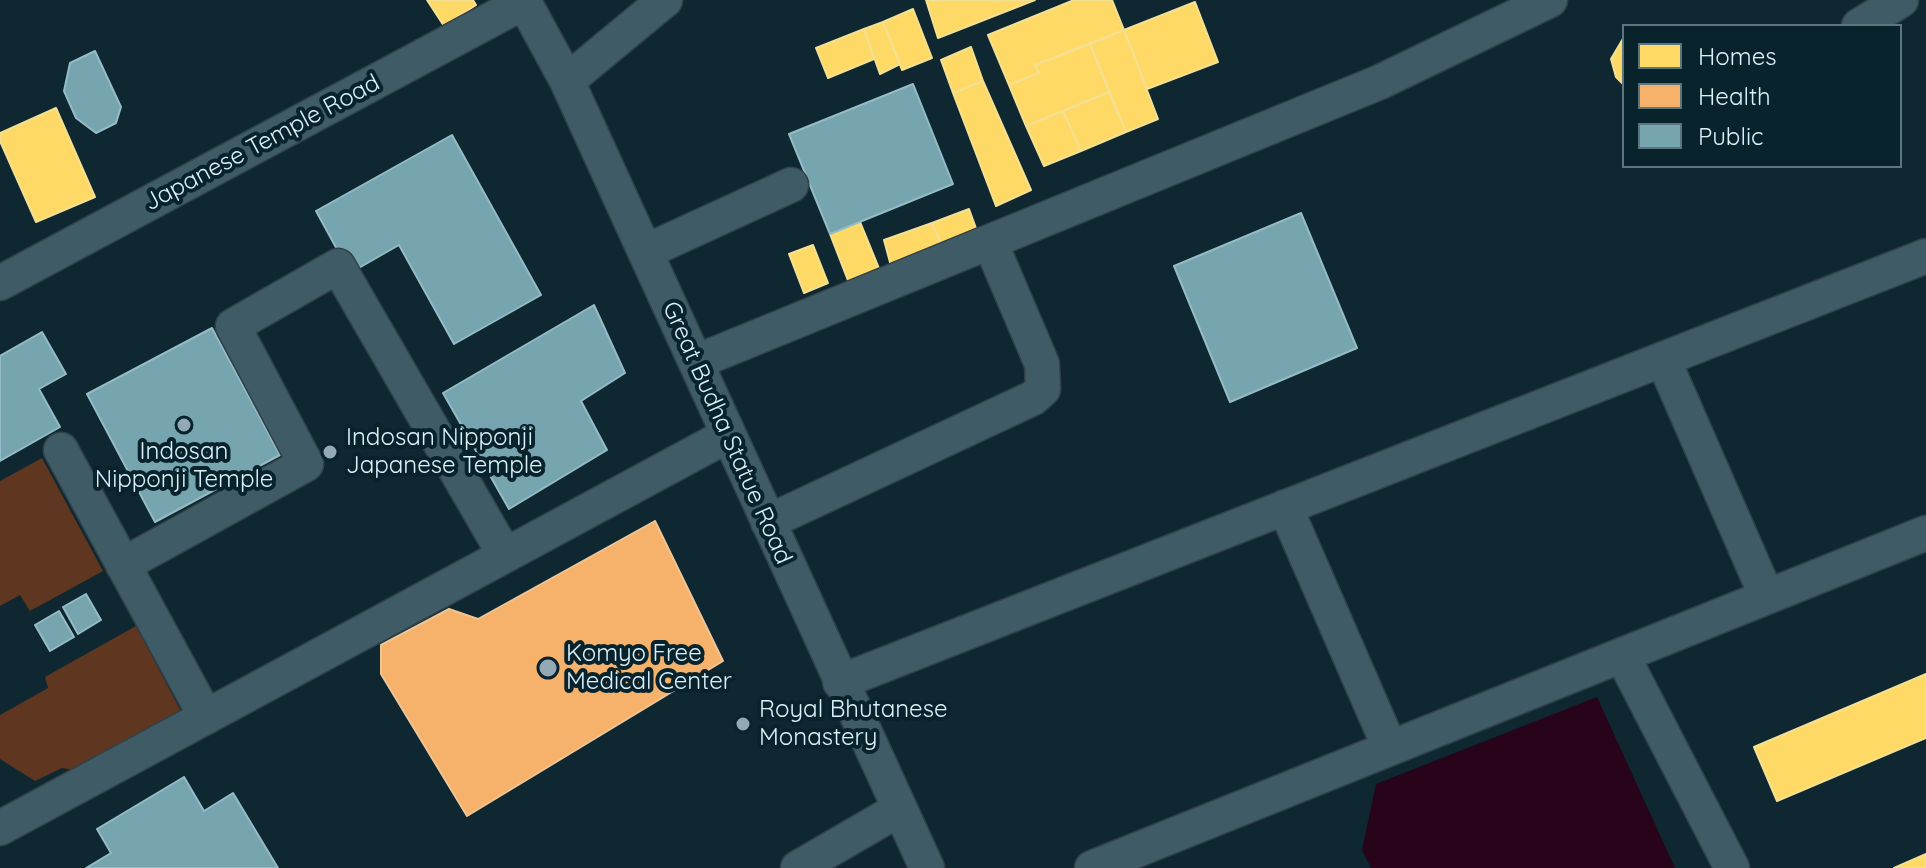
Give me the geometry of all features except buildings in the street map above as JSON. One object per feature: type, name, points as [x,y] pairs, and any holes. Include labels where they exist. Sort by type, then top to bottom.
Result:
[{"type":"street","points":[[567,81],[665,0]]},
{"type":"street","points":[[696,362],[1380,82],[1550,0]]},
{"type":"street","points":[[1862,24],[1901,0]]},
{"type":"street","name":"Great Budha Statue Road","points":[[523,1],[567,81],[927,868]]},
{"type":"street","name":"Japanese Temple Road","points":[[0,283],[523,1]]},
{"type":"street","points":[[645,252],[791,185]]},
{"type":"street","points":[[768,522],[1033,398],[1043,389],[1042,364],[990,242]]},
{"type":"street","points":[[840,682],[1926,256]]},
{"type":"street","points":[[123,565],[306,464],[233,326],[338,266],[505,555]]},
{"type":"street","points":[[1663,359],[1767,597]]},
{"type":"street","points":[[0,828],[728,435]]},
{"type":"street","points":[[61,450],[206,717]]},
{"type":"street","points":[[1285,507],[1390,748]]},
{"type":"street","points":[[1092,868],[1926,533]]},
{"type":"street","points":[[1622,655],[1732,868]]},
{"type":"street","points":[[798,868],[898,810]]},
{"type":"shaded area","points":[[42,458],[103,571],[30,611],[20,595],[0,606],[0,481]]},
{"type":"shaded area","points":[[136,626],[183,715],[84,772],[62,768],[35,781],[0,759],[0,715],[48,688],[45,677]]},
{"type":"shaded area","points":[[1597,697],[1675,868],[1371,868],[1362,850],[1376,784]]},
{"type":"place","name":"Indosan Nipponji Temple","points":[[184,425]]},
{"type":"place","name":"Indosan Nipponji Japanese Temple","points":[[330,452]]},
{"type":"place","name":"Komyo Free Medical Center","points":[[548,668]]},
{"type":"place","name":"Royal Bhutanese Monastery","points":[[743,724]]}]
